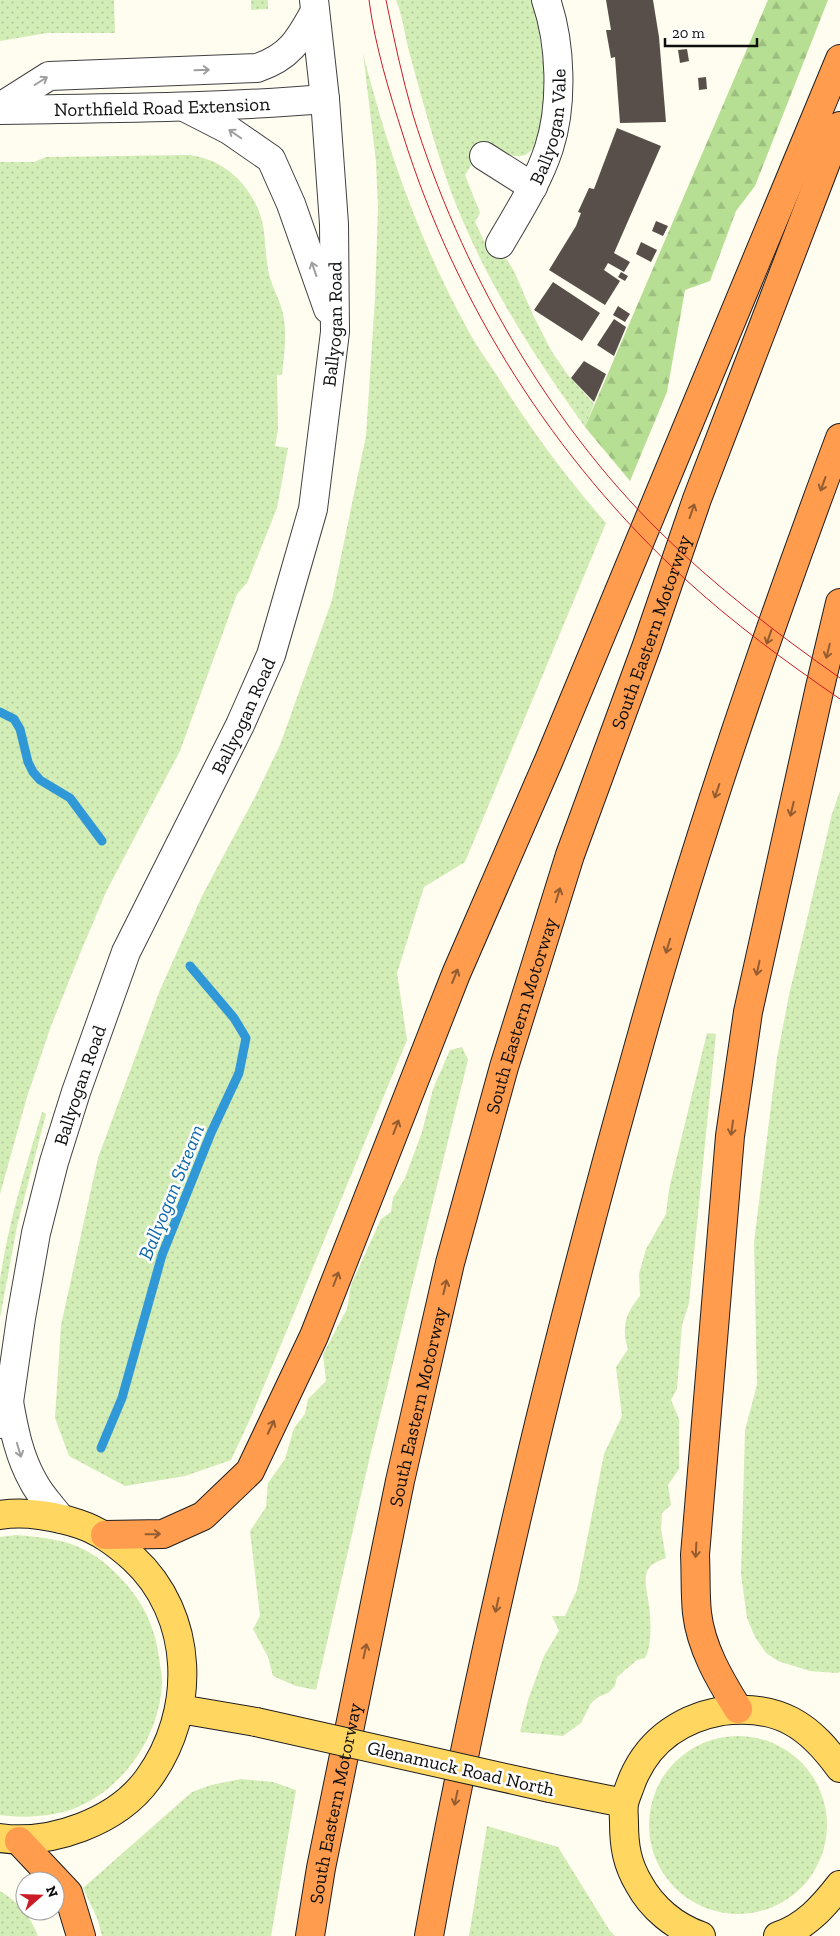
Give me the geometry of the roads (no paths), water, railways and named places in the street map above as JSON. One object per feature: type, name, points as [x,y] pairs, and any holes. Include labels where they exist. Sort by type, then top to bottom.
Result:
[{"type":"highway","points":[[105,1535],[162,1534],[203,1516],[250,1471],[314,1336],[456,974],[549,760],[840,59]]},
{"type":"highway","name":"South Eastern Motorway","points":[[310,1936],[320,1868],[400,1480],[450,1264],[504,1067],[570,855],[648,645],[696,498],[840,126]]},
{"type":"highway","points":[[429,1936],[507,1557],[565,1318],[643,1028],[706,822],[792,568],[840,438]]},
{"type":"highway","points":[[738,1709],[720,1680],[701,1630],[697,1614],[695,1555],[730,1136],[748,1012],[815,706],[840,603]]},
{"type":"highway","points":[[9,1839],[68,1893],[81,1936]]},
{"type":"main road","points":[[0,1515],[33,1515],[61,1519],[89,1528],[105,1535],[142,1566],[163,1596],[175,1622],[182,1649],[184,1676],[180,1709],[174,1732],[148,1780],[127,1801],[102,1818],[65,1834],[9,1839]]},
{"type":"main road","name":"Glenamuck Road North","points":[[180,1709],[256,1722],[624,1803]]},
{"type":"main road","points":[[701,1936],[690,1932],[665,1916],[644,1895],[631,1871],[624,1844],[624,1803],[635,1772],[654,1745],[676,1727],[702,1715],[738,1709],[765,1712],[791,1721],[812,1735],[837,1757]]},
{"type":"main road","points":[[778,1936],[800,1926],[818,1912],[840,1885]]},
{"type":"street","name":"Ballyogan Vale","points":[[500,244],[533,187],[549,149],[556,114],[558,88],[557,57],[550,11],[546,0]]},
{"type":"street","points":[[0,108],[49,76],[257,68],[280,58],[299,39],[315,5]]},
{"type":"street","name":"Ballyogan Road","points":[[61,1519],[33,1483],[4,1413],[36,1233],[54,1162],[76,1092],[126,952],[240,725],[271,655],[313,509],[335,332],[334,224],[325,99],[315,5]]},
{"type":"street","name":"Northfield Road Extension","points":[[0,108],[184,106],[325,99]]},
{"type":"street","points":[[184,106],[228,130],[271,159],[291,204],[335,332]]},
{"type":"street","points":[[484,156],[533,187]]},
{"type":"waterway","name":"Ballyogan Stream","points":[[0,712],[14,719],[20,729],[28,762],[33,772],[40,780],[70,798],[102,841]]},
{"type":"waterway","name":"Ballyogan Stream","points":[[101,1448],[122,1398],[162,1255],[211,1133],[239,1073],[246,1038],[234,1018],[190,966]]},
{"type":"tram line","points":[[369,0],[375,34],[388,85],[425,198],[451,259],[481,318],[515,375],[552,430],[593,483],[637,532],[685,579],[741,627],[840,699]]},
{"type":"tram line","points":[[386,0],[398,58],[413,115],[432,172],[455,229],[511,338],[544,391],[580,441],[619,488],[660,532],[747,609],[840,678]]}]
